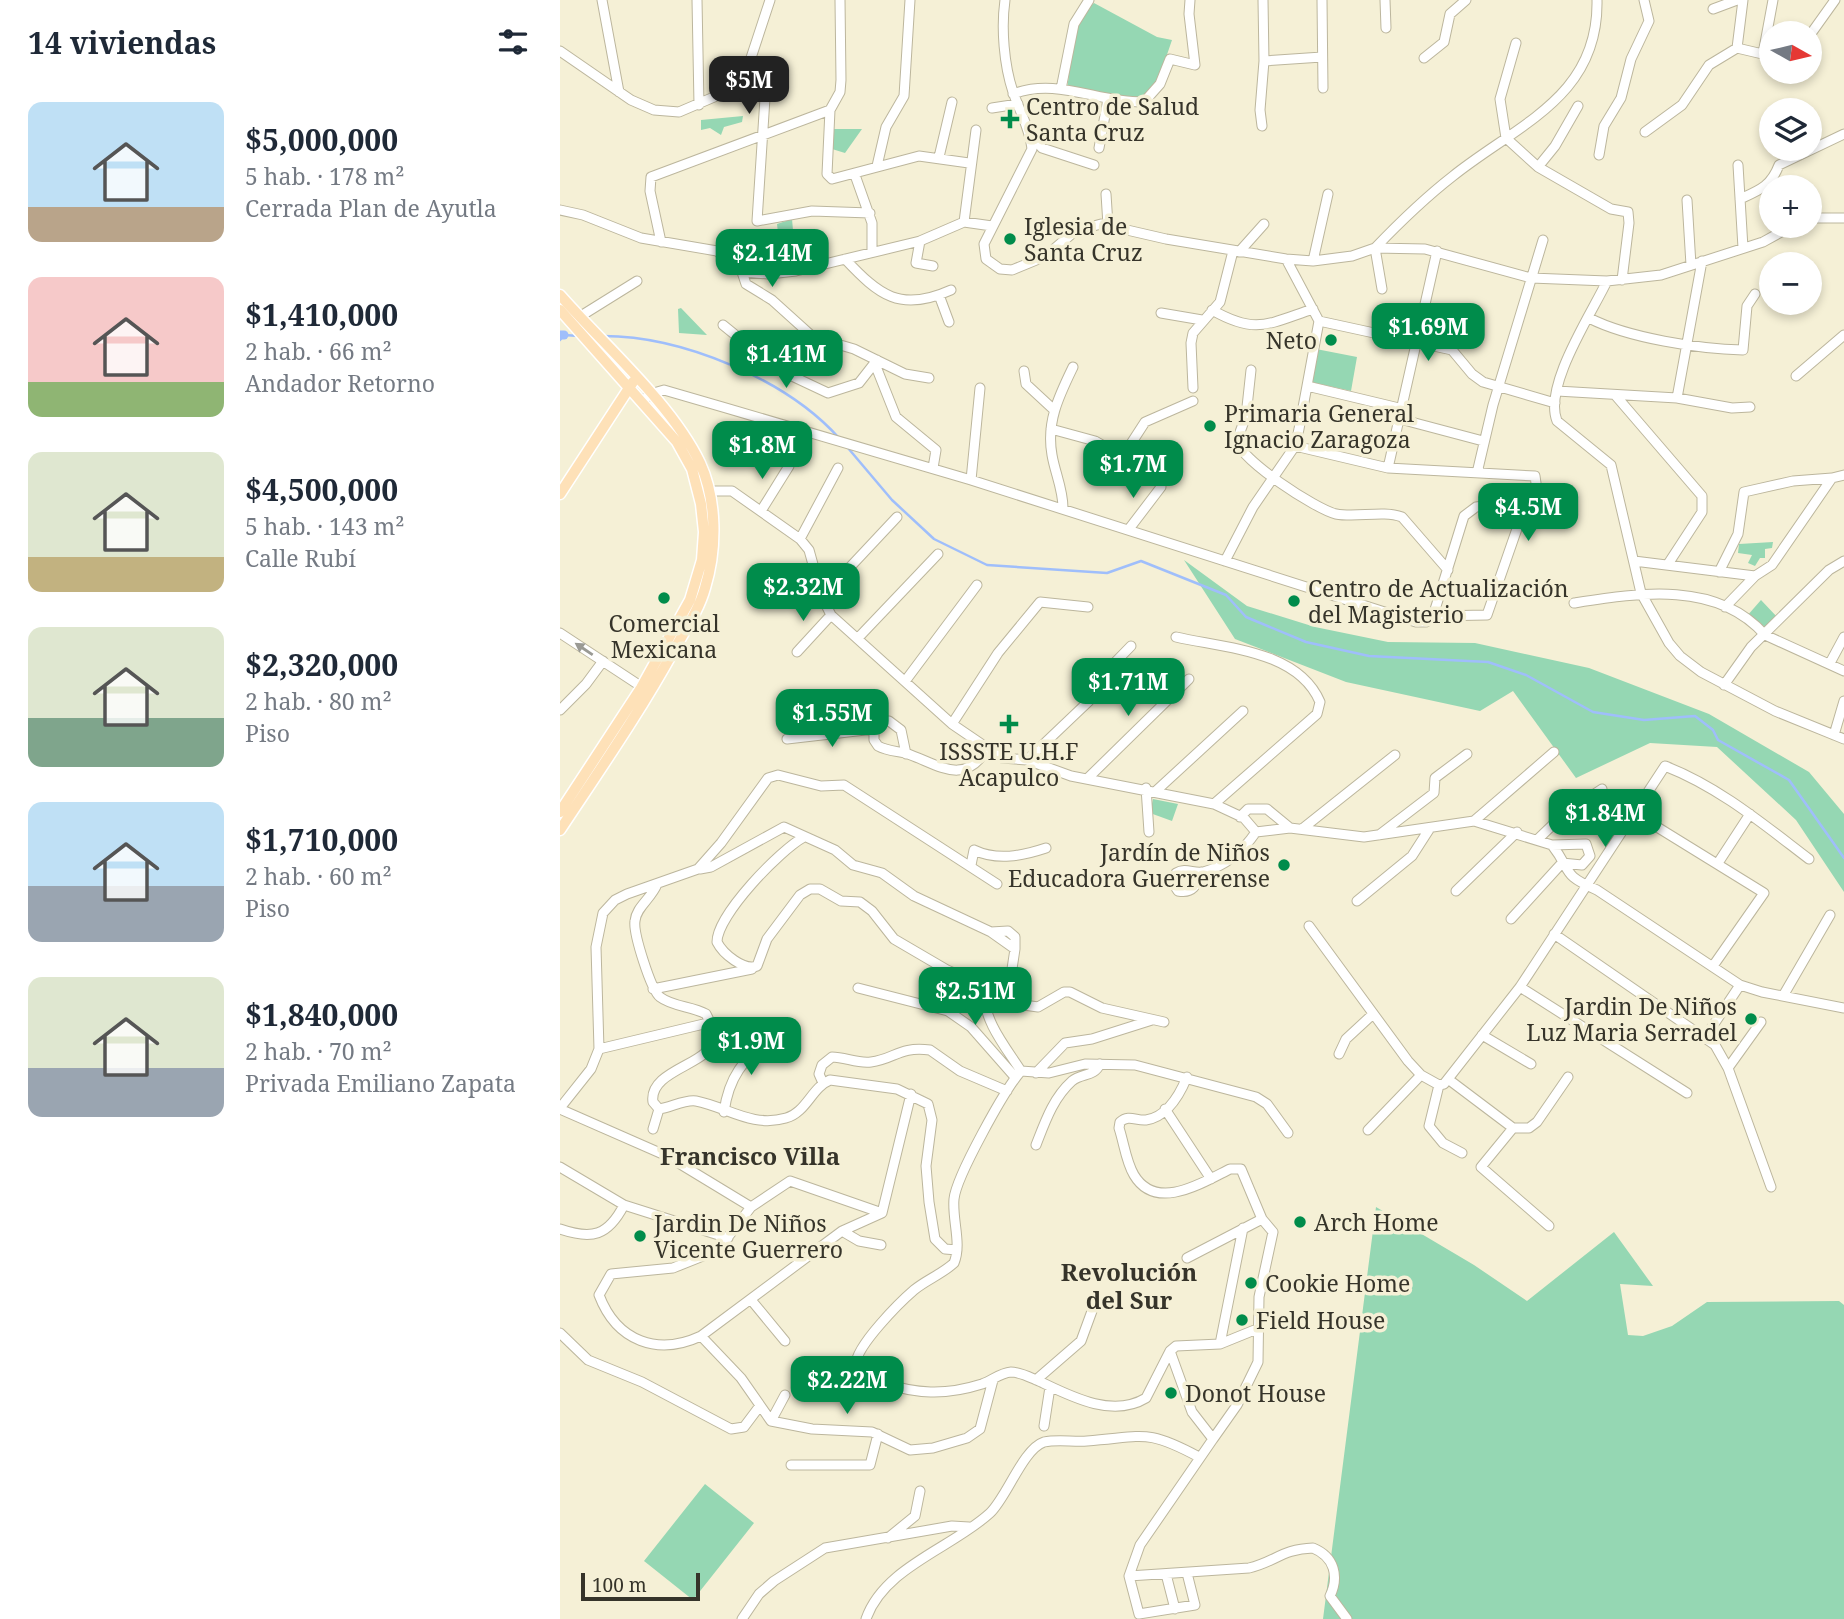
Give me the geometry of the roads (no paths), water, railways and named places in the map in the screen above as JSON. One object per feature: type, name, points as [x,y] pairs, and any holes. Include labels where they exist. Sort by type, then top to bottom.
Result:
[{"type":"main road","points":[[560,295],[578,322],[646,398],[677,442],[704,491],[713,542],[706,587],[699,605],[560,830]]},
{"type":"main road","points":[[560,310],[578,322]]},
{"type":"main road","points":[[560,494],[632,383]]},
{"type":"main road","points":[[560,812],[645,690]]},
{"type":"street","points":[[602,0],[619,92]]},
{"type":"street","points":[[697,0],[699,105]]},
{"type":"street","points":[[560,51],[643,106],[668,113],[699,105],[728,91],[747,70],[770,0]]},
{"type":"street","points":[[840,0],[841,80],[840,92],[830,110],[828,177],[855,175],[877,166],[919,156],[969,163]]},
{"type":"street","points":[[877,166],[886,127],[904,96],[910,0]]},
{"type":"street","points":[[1005,0],[1005,38],[1013,94],[1030,135],[1042,148],[1094,165]]},
{"type":"street","points":[[1061,89],[1074,24],[1089,0]]},
{"type":"street","points":[[1013,94],[1039,86],[1108,99],[1144,102],[1160,84],[1170,59],[1195,65],[1189,15],[1190,0]]},
{"type":"street","points":[[1262,126],[1260,110],[1264,61],[1263,0]]},
{"type":"street","points":[[1322,0],[1323,88]]},
{"type":"street","points":[[1385,0],[1386,28]]},
{"type":"street","points":[[1424,58],[1444,42],[1450,13],[1466,0]]},
{"type":"street","points":[[1375,248],[1453,176],[1542,113],[1578,76],[1595,35],[1598,0]]},
{"type":"street","points":[[1599,155],[1604,127],[1621,98],[1631,60],[1649,21],[1644,0]]},
{"type":"street","points":[[1713,9],[1740,0],[1737,48]]},
{"type":"street","points":[[1771,21],[1773,0]]},
{"type":"street","points":[[1820,21],[1835,0]]},
{"type":"street","points":[[1516,43],[1500,99],[1506,138],[1538,167],[1611,209],[1628,212],[1622,280]]},
{"type":"street","points":[[1645,132],[1682,105],[1709,65],[1737,48],[1759,53]]},
{"type":"street","points":[[1264,61],[1322,57]]},
{"type":"street","points":[[765,98],[757,221],[812,211],[870,214]]},
{"type":"street","points":[[1099,148],[1108,99]]},
{"type":"street","points":[[939,157],[952,102]]},
{"type":"street","points":[[992,108],[1018,104]]},
{"type":"street","points":[[1538,167],[1555,146],[1578,106]]},
{"type":"street","points":[[661,242],[650,191],[651,177],[830,110]]},
{"type":"street","points":[[964,222],[969,163],[976,130]]},
{"type":"street","points":[[1740,199],[1766,187],[1773,180],[1779,164],[1844,134]]},
{"type":"street","points":[[1030,135],[1028,162],[992,226],[983,255],[1006,270],[1046,256],[1083,227],[1108,225],[1286,259],[1313,261],[1352,256],[1375,248],[1437,251],[1531,278],[1607,281],[1661,275],[1770,238]]},
{"type":"street","points":[[1738,165],[1743,248]]},
{"type":"street","points":[[855,175],[870,214],[872,252]]},
{"type":"street","points":[[1106,194],[1108,225]]},
{"type":"street","points":[[1313,261],[1328,194]]},
{"type":"street","points":[[561,199],[562,210],[661,242],[717,251],[742,271],[769,274],[796,271],[920,241],[964,222],[992,226]]},
{"type":"street","points":[[1687,200],[1691,265]]},
{"type":"street","points":[[1822,218],[1844,218]]},
{"type":"street","points":[[1193,388],[1191,343],[1202,320],[1224,292],[1236,251],[1264,224]]},
{"type":"street","points":[[1477,473],[1483,441],[1543,240]]},
{"type":"street","points":[[920,241],[916,262],[933,266]]},
{"type":"street","points":[[1375,248],[1382,289]]},
{"type":"street","points":[[1388,468],[1437,251]]},
{"type":"street","points":[[845,259],[882,294],[914,300],[951,290]]},
{"type":"street","points":[[1225,561],[1253,507],[1295,446],[1319,321],[1286,259]]},
{"type":"street","points":[[1677,398],[1702,261]]},
{"type":"street","points":[[742,271],[746,284],[781,307],[804,331],[905,374],[929,378]]},
{"type":"street","points":[[578,322],[637,281]]},
{"type":"street","points":[[1607,281],[1566,365],[1555,403],[1557,421],[1611,465],[1645,600],[1669,643],[1701,672],[1775,711],[1844,739]]},
{"type":"street","points":[[1589,318],[1609,328],[1685,343],[1743,350],[1748,306],[1755,294]]},
{"type":"street","points":[[939,295],[949,322]]},
{"type":"street","points":[[1212,310],[1230,320],[1253,327],[1312,309]]},
{"type":"street","points":[[1161,313],[1202,320]]},
{"type":"street","points":[[1452,350],[1463,316]]},
{"type":"street","points":[[1319,321],[1452,350],[1472,374],[1483,382],[1555,403]]},
{"type":"street","points":[[723,325],[777,369],[828,393],[859,383],[876,362]]},
{"type":"street","points":[[1796,376],[1844,335]]},
{"type":"street","points":[[876,362],[896,417],[936,450],[933,468]]},
{"type":"street","points":[[1063,508],[1063,497],[1052,455],[1051,429],[1053,409],[1073,367]]},
{"type":"street","points":[[1251,370],[1246,416],[1237,446],[1274,477],[1330,512],[1402,517],[1431,554],[1448,570]]},
{"type":"street","points":[[1024,371],[1026,384],[1053,409]]},
{"type":"street","points":[[1307,386],[1403,408]]},
{"type":"street","points":[[971,480],[980,388]]},
{"type":"street","points":[[646,398],[664,390],[933,468],[1416,622],[1426,622],[1433,616],[1468,510],[1522,501],[1532,496],[1536,483],[1535,476],[1388,468],[1295,446]]},
{"type":"street","points":[[1557,391],[1677,398],[1732,408],[1750,407]]},
{"type":"street","points":[[1616,396],[1702,496],[1702,512],[1668,564]]},
{"type":"street","points":[[1123,456],[1145,422],[1193,401]]},
{"type":"street","points":[[1400,419],[1483,441]]},
{"type":"street","points":[[1051,429],[1093,441],[1123,456],[1162,482],[1129,529]]},
{"type":"street","points":[[761,511],[789,467]]},
{"type":"street","points":[[800,539],[838,468]]},
{"type":"street","points":[[1719,572],[1738,534],[1744,492],[1793,481],[1840,479]]},
{"type":"street","points":[[1725,607],[1755,576],[1772,565],[1840,479]]},
{"type":"street","points":[[704,491],[732,491],[800,539],[814,563],[822,597],[831,615],[952,724],[987,749],[1002,758],[1027,760],[1052,770],[1214,804],[1240,817],[1256,832]]},
{"type":"street","points":[[1433,616],[1487,615],[1519,523],[1522,501]]},
{"type":"street","points":[[822,597],[897,517]]},
{"type":"street","points":[[858,638],[937,554]]},
{"type":"street","points":[[1634,561],[1755,576]]},
{"type":"street","points":[[1724,685],[1745,653],[1829,570],[1844,561]]},
{"type":"street","points":[[906,680],[976,585]]},
{"type":"street","points":[[1574,603],[1698,597],[1725,607],[1756,625],[1765,635],[1844,670]]},
{"type":"street","points":[[952,724],[998,653],[1040,602],[1088,607]]},
{"type":"street","points":[[797,652],[831,615]]},
{"type":"street","points":[[560,633],[645,690]]},
{"type":"street","points":[[1830,663],[1844,637]]},
{"type":"street","points":[[1176,638],[1279,662],[1309,682],[1320,702],[1317,714],[1214,804]]},
{"type":"street","points":[[1027,760],[1089,701],[1096,682],[1131,646]]},
{"type":"street","points":[[560,709],[586,684],[603,661]]},
{"type":"street","points":[[1088,778],[1189,679]]},
{"type":"street","points":[[1834,735],[1844,701]]},
{"type":"street","points":[[1157,790],[1242,711]]},
{"type":"street","points":[[787,739],[874,729],[884,721],[895,724],[901,730],[906,754]]},
{"type":"street","points":[[874,729],[874,740],[878,746],[953,771],[962,771],[980,760],[987,749]]},
{"type":"street","points":[[1474,821],[1554,752]]},
{"type":"street","points":[[1379,835],[1434,793],[1436,778],[1467,754]]},
{"type":"street","points":[[1302,829],[1395,755]]},
{"type":"street","points":[[1462,1153],[1443,1143],[1429,1126],[1439,1085],[1448,1079],[1520,988],[1585,885],[1636,814],[1664,766],[1694,778],[1751,814],[1809,859]]},
{"type":"street","points":[[698,869],[773,775],[821,786],[837,783],[844,785],[997,884]]},
{"type":"street","points":[[1146,788],[1149,832]]},
{"type":"street","points":[[1538,839],[1564,814],[1602,789]]},
{"type":"street","points":[[1240,817],[1248,809],[1267,809],[1290,828]]},
{"type":"street","points":[[1636,814],[1764,893],[1713,966]]},
{"type":"street","points":[[1718,863],[1751,814]]},
{"type":"street","points":[[1201,873],[1240,853],[1256,832],[1290,828],[1340,837],[1379,835],[1474,821],[1517,832],[1552,845],[1578,842],[1590,848],[1590,856],[1582,864],[1562,863]]},
{"type":"street","points":[[751,1207],[654,1149],[587,1124],[560,1109],[591,1069],[599,1049],[596,947],[603,913],[615,900],[698,869],[711,867],[778,828],[835,850],[853,865],[882,873],[914,896],[991,932],[1008,931],[1015,937],[1010,982],[1024,1005],[1038,1007],[1064,992],[1070,992],[1102,1008],[1164,1022]]},
{"type":"street","points":[[1357,901],[1412,856],[1430,828]]},
{"type":"street","points":[[1456,891],[1517,832]]},
{"type":"street","points":[[752,969],[721,951],[717,933],[773,860],[804,836]]},
{"type":"street","points":[[1552,845],[1570,877],[1740,985],[1844,1007]]},
{"type":"street","points":[[971,865],[974,850],[987,856],[1005,857],[1046,848]]},
{"type":"street","points":[[1511,919],[1562,863]]},
{"type":"street","points":[[657,884],[654,893],[638,912],[634,923],[653,989],[662,999],[706,1014],[715,1032],[709,1048],[660,1081],[654,1090],[653,1102],[659,1109]]},
{"type":"street","points":[[653,989],[752,969],[760,961],[767,939],[800,895],[810,889],[820,889],[841,901],[860,902],[894,939],[947,970],[973,981],[982,989],[989,1023],[1018,1074]]},
{"type":"street","points":[[1783,996],[1830,915]]},
{"type":"street","points":[[1310,926],[1372,1016],[1421,1075],[1439,1085]]},
{"type":"street","points":[[1554,934],[1706,1036],[1723,1055],[1771,1187]]},
{"type":"street","points":[[1706,1036],[1740,985]]},
{"type":"street","points":[[858,988],[948,1011],[960,1018],[1018,1074],[1049,1073],[1085,1064],[1135,1065],[1256,1097],[1267,1104],[1288,1133]]},
{"type":"street","points":[[1520,988],[1687,1093]]},
{"type":"street","points":[[1339,1054],[1346,1039],[1372,1016]]},
{"type":"street","points":[[1036,1073],[1065,1043],[1092,1039],[1152,1020]]},
{"type":"street","points":[[599,1049],[712,1022]]},
{"type":"street","points":[[1728,1068],[1761,1022]]},
{"type":"street","points":[[1482,1035],[1531,1064]]},
{"type":"street","points":[[724,1112],[725,1096],[732,1080],[748,1056],[770,1037]]},
{"type":"street","points":[[823,1083],[819,1073],[822,1065],[832,1057],[874,1062],[902,1049],[921,1049],[930,1050],[980,1081],[1007,1091]]},
{"type":"street","points":[[1036,1145],[1053,1104],[1075,1079],[1094,1073],[1100,1065]]},
{"type":"street","points":[[1018,1074],[954,1195],[957,1250],[954,1263],[915,1289],[867,1340],[858,1354],[856,1365],[866,1378],[917,1393],[954,1393],[1012,1372],[1096,1404],[1130,1405],[1146,1398],[1152,1391],[1170,1350],[1176,1346],[1199,1347],[1220,1343],[1257,1329]]},
{"type":"street","points":[[1368,1130],[1421,1075]]},
{"type":"street","points":[[1187,1077],[1180,1094],[1166,1109],[1152,1118],[1129,1117],[1120,1122],[1119,1128],[1132,1172],[1149,1190],[1167,1195],[1230,1169],[1241,1169],[1262,1219],[1273,1232],[1259,1297],[1258,1362],[1251,1380],[1213,1440],[1146,1535],[1132,1563],[1129,1576],[1139,1614],[1195,1605],[1187,1573]]},
{"type":"street","points":[[1448,1079],[1513,1128],[1530,1128],[1568,1077]]},
{"type":"street","points":[[659,1109],[692,1100],[751,1120],[787,1118],[814,1096],[823,1083],[841,1081],[911,1094],[928,1104],[932,1120],[926,1166],[935,1239],[944,1249],[957,1250]]},
{"type":"street","points":[[882,1213],[911,1094]]},
{"type":"street","points":[[653,1129],[659,1109]]},
{"type":"street","points":[[1166,1109],[1211,1179]]},
{"type":"street","points":[[1513,1128],[1481,1167],[1549,1226]]},
{"type":"street","points":[[560,1167],[624,1205],[728,1238]]},
{"type":"street","points":[[790,1181],[882,1213],[842,1231],[752,1301],[701,1336],[683,1344],[645,1344],[618,1323],[599,1295],[611,1274],[689,1264],[718,1250],[751,1207],[790,1181]]},
{"type":"street","points":[[560,1229],[586,1236],[602,1231],[615,1223],[624,1205]]},
{"type":"street","points":[[1187,1258],[1262,1219]]},
{"type":"street","points":[[1220,1343],[1243,1228]]},
{"type":"street","points":[[842,1231],[859,1241],[881,1245]]},
{"type":"street","points":[[752,1301],[785,1341]]},
{"type":"street","points":[[1036,1380],[1081,1341],[1092,1311]]},
{"type":"street","points":[[560,1333],[588,1360],[642,1382],[731,1429],[744,1427],[759,1407]]},
{"type":"street","points":[[701,1336],[741,1378],[771,1421],[812,1429],[878,1434],[900,1448],[919,1451],[974,1435],[984,1421],[993,1380]]},
{"type":"street","points":[[1170,1350],[1192,1412],[1213,1440]]},
{"type":"street","points":[[1044,1426],[1050,1387]]},
{"type":"street","points":[[771,1421],[785,1395]]},
{"type":"street","points":[[791,1465],[870,1465],[878,1434]]},
{"type":"street","points":[[866,1619],[873,1604],[893,1581],[994,1509],[1029,1455],[1042,1443],[1143,1434],[1164,1439],[1199,1457]]},
{"type":"street","points":[[887,1539],[915,1516],[920,1491]]},
{"type":"street","points":[[742,1619],[760,1594],[804,1560],[840,1543],[887,1539],[951,1526],[969,1527]]},
{"type":"street","points":[[1129,1576],[1262,1565],[1282,1553],[1313,1548],[1331,1562],[1336,1579],[1329,1596],[1347,1619]]},
{"type":"street","points":[[1166,1574],[1175,1609]]},
{"type":"waterway","points":[[560,340],[564,335],[579,336]]},
{"type":"waterway","points":[[603,336],[666,344],[731,365],[791,397],[839,438]]},
{"type":"waterway","points":[[848,448],[892,500],[934,539],[987,565],[1107,573],[1141,561],[1226,595],[1246,617],[1306,642],[1369,656],[1488,662],[1526,675],[1593,712],[1644,720],[1695,716],[1713,730],[1718,740],[1789,780],[1844,858]]},
{"type":"place","name":"Centro de Salud Santa Cruz","points":[[1010,119]]},
{"type":"place","name":"Iglesia de Santa Cruz","points":[[1010,239]]},
{"type":"place","name":"Neto","points":[[1331,340]]},
{"type":"place","name":"Primaria General Ignacio Zaragoza","points":[[1210,426]]},
{"type":"place","name":"Comercial Mexicana","points":[[664,598]]},
{"type":"place","name":"Centro de Actualización del Magisterio","points":[[1294,601]]},
{"type":"place","name":"ISSSTE U.H.F Acapulco","points":[[1009,724]]},
{"type":"place","name":"Jardín de Niños Educadora Guerrerense","points":[[1284,865]]},
{"type":"place","name":"Jardin De Niños Luz Maria Serradel","points":[[1751,1019]]},
{"type":"place","name":"Arch Home","points":[[1300,1222]]},
{"type":"place","name":"Jardin De Niños Vicente Guerrero","points":[[640,1236]]},
{"type":"place","name":"Cookie Home","points":[[1251,1283]]},
{"type":"place","name":"Field House","points":[[1242,1320]]},
{"type":"place","name":"Donot House","points":[[1171,1393]]},
{"type":"district","name":"Francisco Villa","points":[[750,1155]]},
{"type":"district","name":"Revolución del Sur","points":[[1129,1285]]}]
